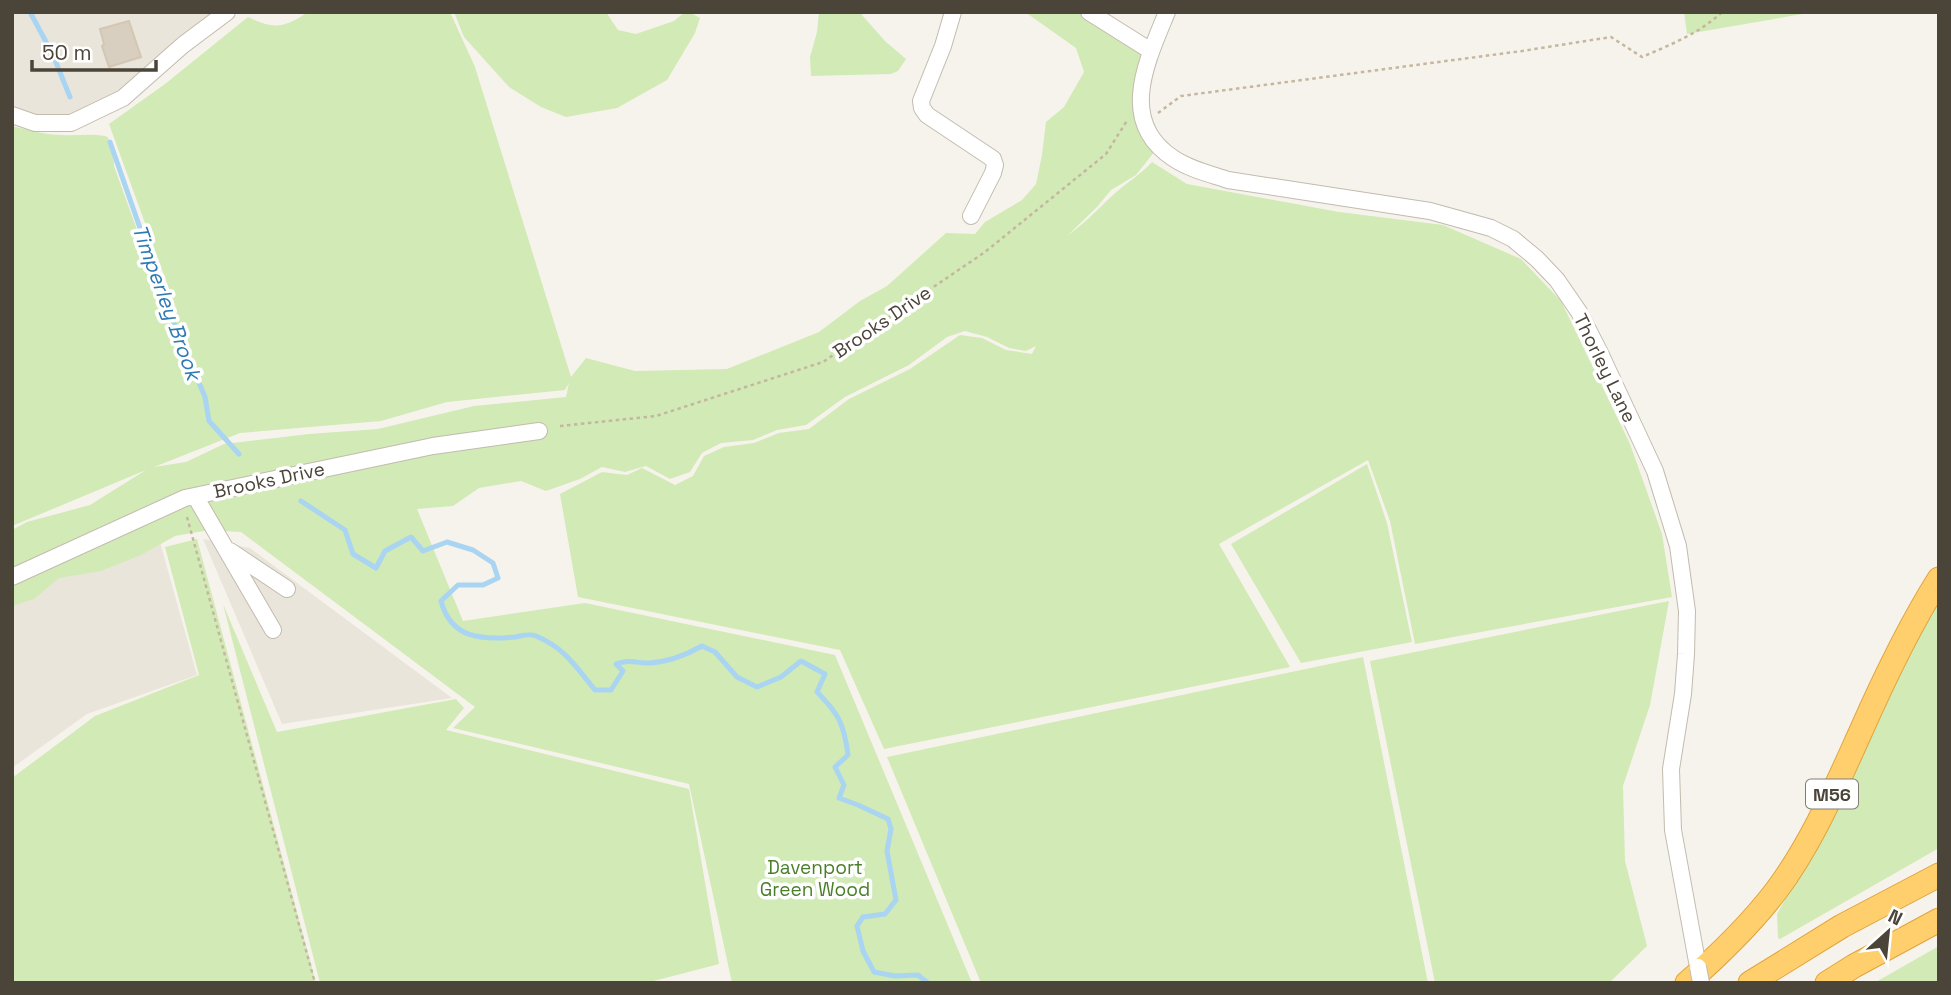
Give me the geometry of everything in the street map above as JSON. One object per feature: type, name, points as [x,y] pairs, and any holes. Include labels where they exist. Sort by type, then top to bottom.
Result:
[{"type":"highway","name":"M56","points":[[1687,983],[1755,917],[1799,856],[1838,781],[1896,654],[1939,579]]},
{"type":"highway","points":[[1750,983],[1842,926],[1939,875]]},
{"type":"highway","points":[[1827,983],[1939,920]]},
{"type":"street","points":[[12,115],[35,123],[71,122],[123,98],[227,12]]},
{"type":"street","points":[[953,12],[921,101],[927,116],[993,159],[993,173],[971,216]]},
{"type":"street","points":[[1089,12],[1151,51]]},
{"type":"street","points":[[1143,124],[1140,100],[1151,51],[1167,12]]},
{"type":"street","name":"Thorley Lane","points":[[1143,124],[1155,143],[1172,158],[1228,180],[1430,211],[1491,228],[1513,239],[1537,259],[1556,280],[1578,312],[1655,471],[1678,546],[1687,611],[1686,654],[1671,769],[1673,830],[1701,983]]},
{"type":"street","name":"Brooks Drive","points":[[12,577],[188,498],[433,446],[539,431]]},
{"type":"street","points":[[188,498],[225,548],[273,630]]},
{"type":"street","points":[[225,548],[287,589]]},
{"type":"path","points":[[1143,124],[1181,96],[1611,37],[1642,57],[1679,41],[1722,12]]},
{"type":"path","name":"Brooks Drive","points":[[560,426],[656,416],[823,362],[985,252],[1105,154],[1140,100]]},
{"type":"path","points":[[188,498],[315,983]]},
{"type":"shaded area","points":[[12,12],[227,12],[123,98],[71,123],[12,115]]},
{"type":"shaded area","points":[[152,513],[197,675],[87,714],[12,768],[12,577]]},
{"type":"shaded area","points":[[203,539],[250,548],[452,698],[282,724]]},
{"type":"green space","name":"Davenport Green Wood","points":[[308,12],[450,12],[475,67],[571,377],[586,358],[635,371],[727,369],[819,332],[860,301],[887,286],[946,233],[975,234],[985,222],[1022,200],[1036,184],[1046,122],[1064,107],[1084,72],[1076,48],[1025,12],[1089,12],[1151,51],[1140,100],[1155,151],[1136,175],[1111,190],[1067,236],[1152,162],[1187,184],[1339,212],[1443,225],[1521,259],[1561,301],[1630,444],[1662,534],[1672,597],[1415,644],[1390,521],[1368,460],[1219,544],[1290,667],[884,749],[840,650],[578,597],[560,494],[602,472],[627,475],[642,468],[675,485],[693,476],[704,456],[724,447],[754,443],[779,433],[809,429],[849,399],[910,369],[960,335],[982,338],[1006,350],[1032,354],[1036,346],[1026,351],[1009,348],[987,337],[965,331],[947,337],[909,365],[845,397],[806,425],[777,430],[753,440],[721,443],[702,453],[690,472],[670,479],[646,466],[625,472],[602,467],[580,479],[546,491],[521,481],[479,488],[453,506],[417,509],[463,621],[585,603],[835,655],[972,983],[732,983],[689,784],[453,728],[475,707],[241,532],[209,530],[175,536],[141,555],[101,571],[59,578],[34,599],[12,606],[12,530],[27,522],[90,505],[146,470],[12,526],[12,126],[49,134],[108,137],[114,166],[167,313],[177,311],[109,124],[165,84],[248,17],[265,24],[279,25]],"holes":[[[569,383],[566,397],[474,406],[378,429],[224,444],[186,462],[154,467],[240,433],[381,421],[447,402],[565,390]]]},
{"type":"green space","points":[[454,12],[606,12],[618,30],[636,34],[674,21],[685,12],[700,18],[695,33],[667,80],[617,108],[566,117],[541,107],[509,87],[464,37]]},
{"type":"green space","points":[[819,12],[862,12],[885,41],[906,59],[898,71],[891,74],[811,76],[810,57]]},
{"type":"green space","points":[[1684,12],[1814,12],[1687,34]]},
{"type":"green space","points":[[1367,464],[1387,523],[1412,642],[1301,663],[1231,544]]},
{"type":"green space","points":[[197,539],[316,983],[12,983],[12,778],[95,716],[199,675],[165,547]]},
{"type":"green space","points":[[1939,595],[1939,848],[1780,939],[1777,914],[1804,866]]},
{"type":"green space","points":[[1669,601],[1650,705],[1623,786],[1625,861],[1647,946],[1609,983],[1435,983],[1370,661]]},
{"type":"green space","points":[[223,604],[277,732],[456,699],[464,708],[446,730],[689,789],[719,964],[646,983],[320,983]]},
{"type":"green space","points":[[1363,657],[1428,983],[981,983],[887,757]]},
{"type":"green space","points":[[1939,946],[1939,983],[1874,983]]},
{"type":"building","points":[[129,21],[141,57],[109,67],[100,29]]},
{"type":"waterway","name":"Timperley Brook","points":[[30,12],[53,55],[70,97]]},
{"type":"waterway","name":"Timperley Brook","points":[[110,142],[170,314],[205,397],[209,421],[239,454]]},
{"type":"waterway","name":"Timperley Brook","points":[[301,501],[345,530],[353,554],[376,568],[385,551],[411,537],[423,551],[447,542],[473,550],[493,563],[498,578],[483,585],[458,585],[441,601],[452,623],[460,630],[480,637],[536,636],[562,652],[595,690],[611,690],[623,671],[616,664],[629,661],[663,661],[702,646],[715,652],[737,677],[757,687],[781,677],[801,661],[825,674],[817,692],[839,720],[848,755],[835,767],[844,785],[839,798],[888,819],[891,829],[887,851],[896,900],[885,914],[863,917],[857,926],[863,951],[874,972],[895,976],[918,975],[928,983]]}]
